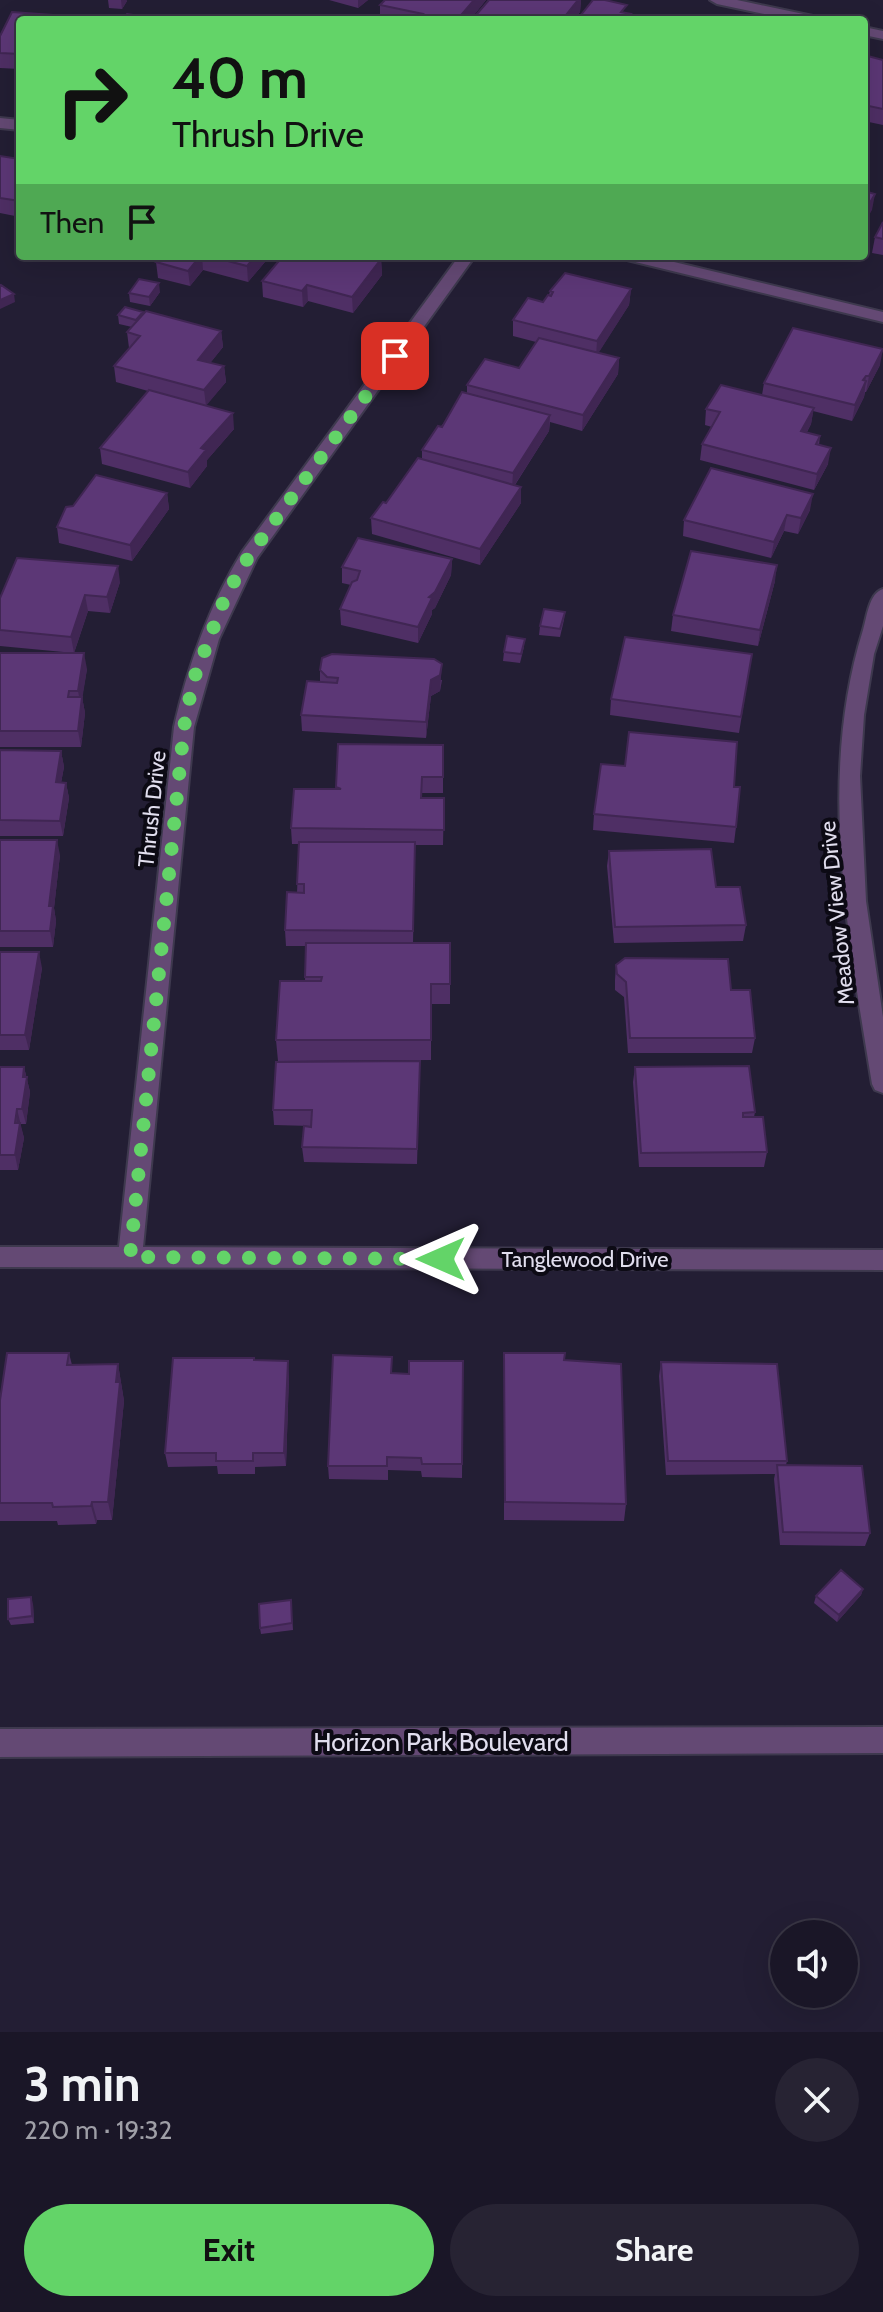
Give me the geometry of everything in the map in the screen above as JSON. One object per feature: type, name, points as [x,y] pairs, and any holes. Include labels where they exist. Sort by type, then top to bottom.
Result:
[{"type":"street","points":[[717,0],[794,16]]},
{"type":"street","name":"Thrush Drive","points":[[130,1257],[184,727],[203,652],[226,595],[249,556],[464,260]]},
{"type":"street","points":[[646,260],[883,317]]},
{"type":"street","name":"Meadow View Drive","points":[[883,595],[862,678],[850,786],[851,853],[883,1084]]},
{"type":"street","name":"Tanglewood Drive","points":[[0,1257],[883,1260]]},
{"type":"street","name":"Horizon Park Boulevard","points":[[0,1743],[883,1740]]},
{"type":"building","points":[[385,0],[474,0],[460,16],[421,16],[423,14],[380,5]]},
{"type":"building","points":[[489,0],[578,0],[565,16],[476,15]]},
{"type":"building","points":[[593,0],[627,5],[621,12],[631,14],[629,16],[580,16]]},
{"type":"building","points":[[12,12],[66,16],[16,16],[16,54],[0,53],[0,36]]},
{"type":"building","points":[[868,56],[883,60],[883,109],[868,106]]},
{"type":"building","points":[[0,156],[16,158],[16,200],[0,198]]},
{"type":"building","points":[[868,192],[875,194],[868,206]]},
{"type":"building","points":[[883,222],[883,239],[875,237]]},
{"type":"building","points":[[158,260],[197,260],[188,271],[156,262]]},
{"type":"building","points":[[224,260],[252,260],[247,266]]},
{"type":"building","points":[[280,260],[380,260],[352,297],[307,285],[302,291],[262,281]]},
{"type":"building","points":[[565,273],[631,289],[597,341],[513,320],[528,298],[543,302],[548,295],[551,296],[553,292],[550,291]]},
{"type":"building","points":[[139,279],[159,283],[149,297],[129,293]]},
{"type":"building","points":[[1,285],[14,294],[0,300]]},
{"type":"building","points":[[125,307],[143,312],[136,320],[118,315]]},
{"type":"building","points":[[146,311],[221,331],[198,360],[224,366],[204,390],[114,366],[140,336],[127,332]]},
{"type":"building","points":[[793,328],[883,349],[869,376],[863,380],[866,381],[855,405],[764,383]]},
{"type":"building","points":[[539,338],[619,358],[583,415],[467,385],[485,359],[519,368]]},
{"type":"building","points":[[721,385],[814,408],[801,431],[820,436],[816,444],[831,448],[817,474],[702,444],[720,412],[706,409]]},
{"type":"building","points":[[149,390],[233,413],[201,448],[206,450],[188,472],[100,448]]},
{"type":"building","points":[[462,392],[550,415],[513,473],[422,450],[438,426],[442,427]]},
{"type":"building","points":[[418,458],[521,487],[480,549],[371,518],[383,502],[386,503]]},
{"type":"building","points":[[711,468],[813,494],[801,518],[787,515],[774,542],[684,520]]},
{"type":"building","points":[[96,475],[167,493],[130,545],[57,527],[66,507],[73,506]]},
{"type":"building","points":[[358,538],[452,559],[435,592],[429,597],[432,598],[418,627],[340,609],[360,571],[342,567]]},
{"type":"building","points":[[691,551],[777,565],[760,630],[673,615]]},
{"type":"building","points":[[17,558],[118,566],[107,597],[85,595],[71,637],[0,630],[0,598]]},
{"type":"building","points":[[544,609],[565,612],[560,629],[540,626]]},
{"type":"building","points":[[507,636],[525,639],[521,654],[504,652]]},
{"type":"building","points":[[625,637],[752,654],[741,717],[611,699]]},
{"type":"building","points":[[0,653],[84,653],[78,691],[69,691],[68,697],[82,697],[78,731],[0,731]]},
{"type":"building","points":[[332,654],[434,659],[442,664],[440,675],[431,680],[426,722],[301,715],[307,681],[337,683],[338,678],[327,677],[320,670],[322,658]]},
{"type":"building","points":[[629,732],[737,742],[734,787],[740,787],[736,827],[594,814],[601,764],[625,766]]},
{"type":"building","points":[[338,744],[443,745],[443,777],[422,777],[421,798],[444,798],[444,830],[291,828],[294,789],[341,789],[336,787]]},
{"type":"building","points":[[0,750],[61,751],[56,782],[66,783],[60,821],[0,820]]},
{"type":"building","points":[[0,840],[57,840],[49,906],[53,906],[50,931],[0,931]]},
{"type":"building","points":[[299,842],[415,842],[413,931],[285,930],[287,892],[304,893],[304,884],[297,884]]},
{"type":"building","points":[[711,849],[716,887],[740,887],[746,925],[615,927],[609,851]]},
{"type":"building","points":[[306,943],[450,943],[450,984],[431,984],[431,1040],[276,1040],[280,981],[321,981],[322,977],[305,977]]},
{"type":"building","points":[[0,952],[39,952],[25,1035],[0,1035]]},
{"type":"building","points":[[625,958],[728,959],[731,990],[750,990],[755,1038],[630,1038],[626,982],[617,974],[616,965]]},
{"type":"building","points":[[420,1061],[417,1149],[302,1147],[304,1126],[311,1127],[312,1110],[273,1110],[276,1062]]},
{"type":"building","points":[[749,1066],[755,1112],[743,1113],[743,1117],[763,1117],[767,1152],[641,1153],[635,1067]]},
{"type":"building","points":[[0,1067],[24,1067],[23,1077],[27,1077],[22,1109],[17,1109],[15,1123],[20,1123],[15,1155],[0,1155]]},
{"type":"building","points":[[7,1353],[69,1353],[67,1365],[118,1364],[116,1382],[120,1382],[108,1502],[92,1502],[91,1506],[53,1507],[52,1503],[0,1503],[0,1400]]},
{"type":"building","points":[[504,1353],[565,1353],[564,1360],[621,1364],[626,1504],[505,1502]]},
{"type":"building","points":[[333,1355],[392,1357],[391,1373],[409,1374],[409,1361],[463,1361],[462,1464],[422,1464],[421,1458],[387,1457],[387,1466],[328,1466]]},
{"type":"building","points":[[173,1358],[288,1361],[284,1453],[253,1453],[253,1461],[216,1461],[216,1453],[165,1453]]},
{"type":"building","points":[[661,1362],[777,1364],[787,1461],[668,1461]]},
{"type":"building","points":[[777,1465],[862,1466],[870,1533],[783,1532]]},
{"type":"building","points":[[841,1570],[863,1589],[839,1615],[816,1596]]},
{"type":"building","points":[[31,1597],[32,1616],[8,1619],[8,1599]]},
{"type":"building","points":[[291,1600],[292,1623],[260,1628],[259,1604]]},
{"type":"route","points":[[395,356],[249,556],[226,595],[193,681],[184,727],[130,1257],[441,1259]]}]
